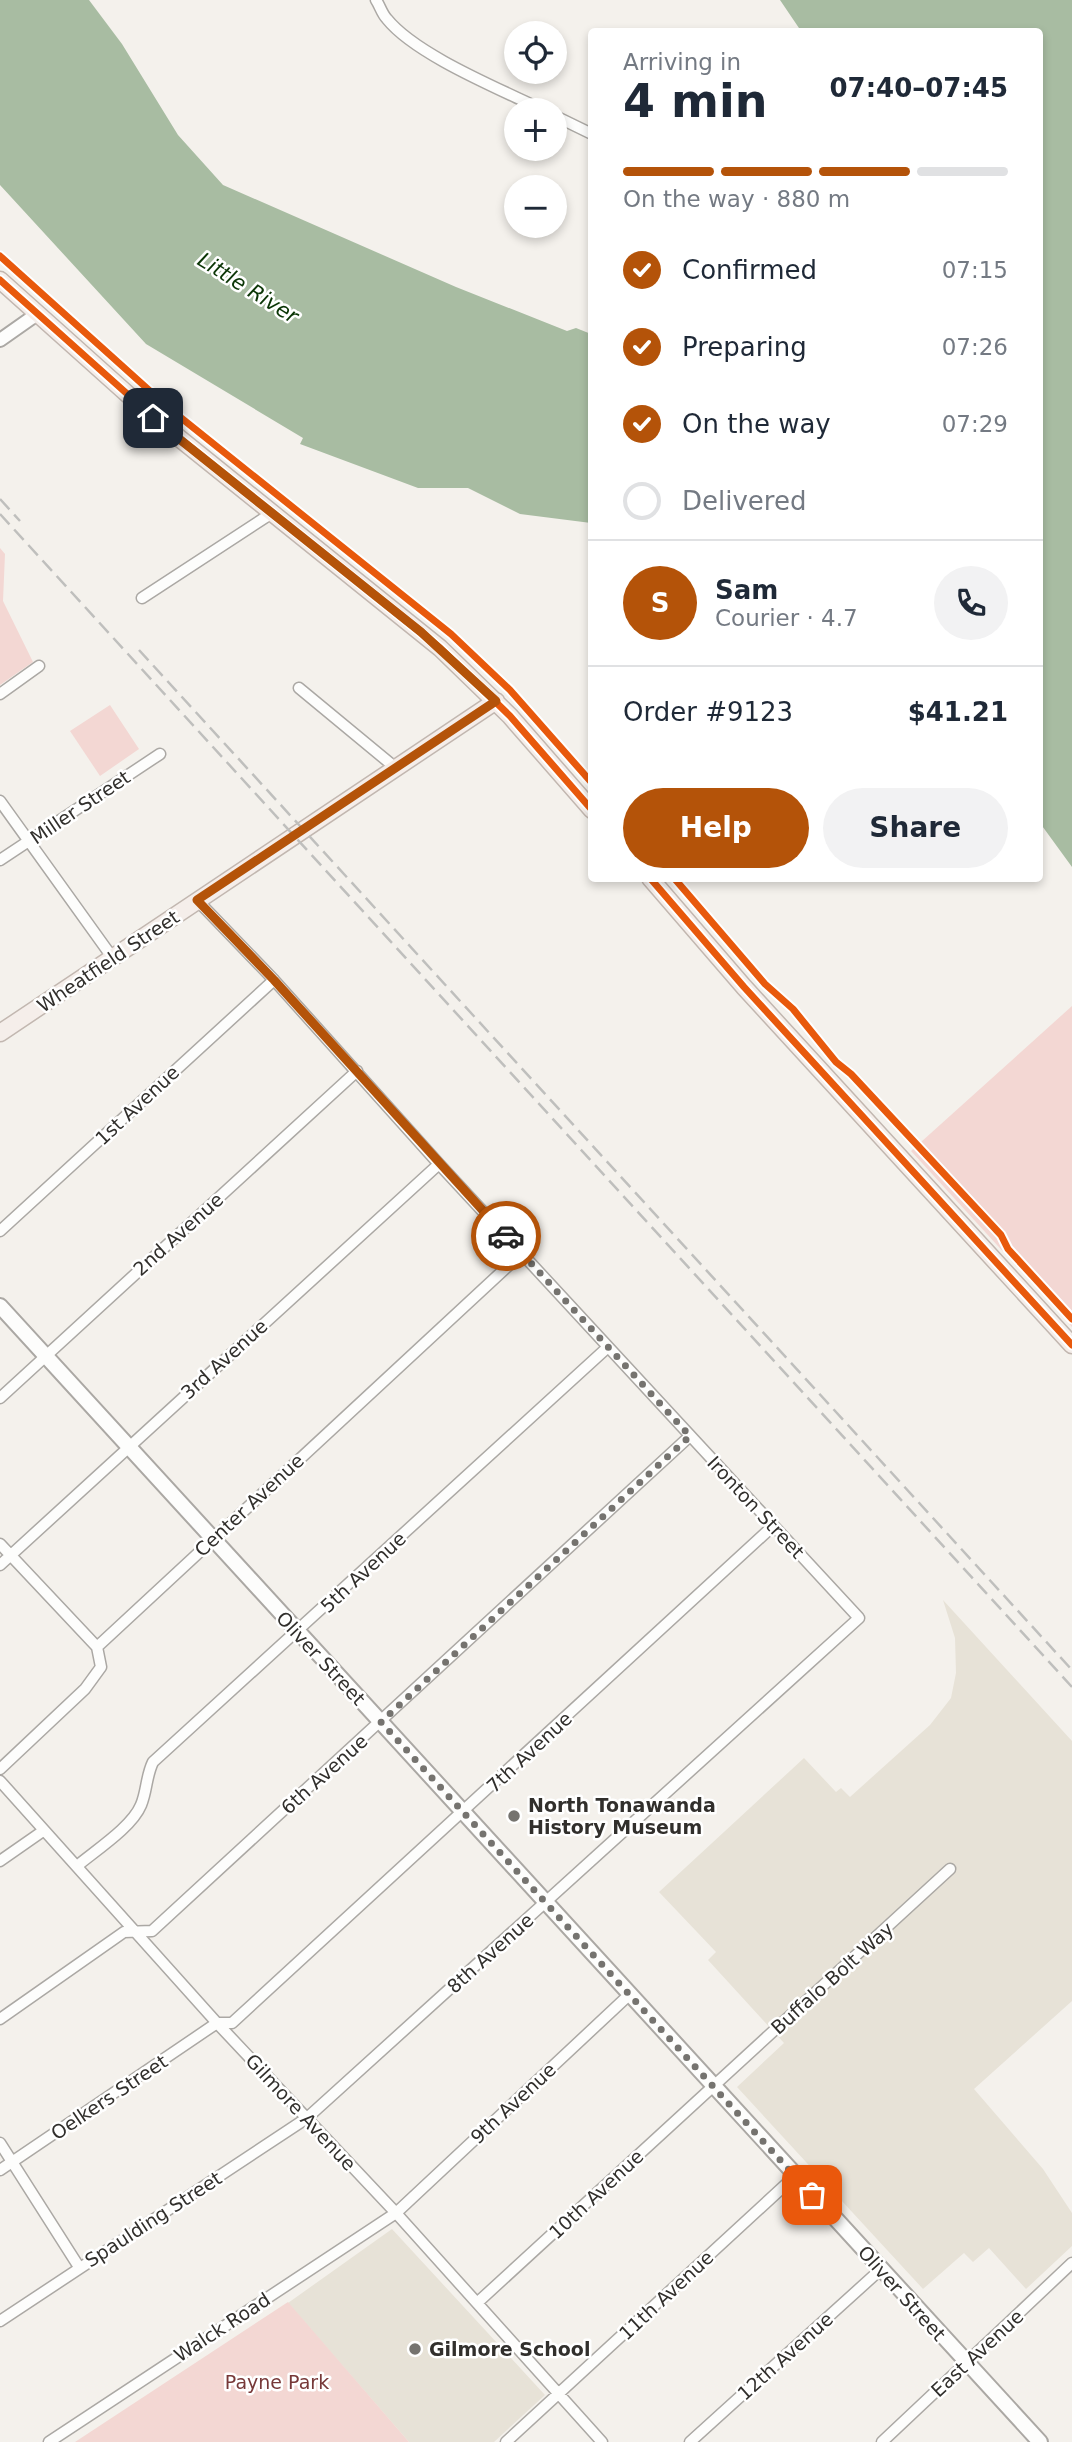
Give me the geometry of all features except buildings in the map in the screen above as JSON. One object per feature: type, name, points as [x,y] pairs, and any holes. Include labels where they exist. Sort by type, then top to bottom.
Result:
[{"type":"main road","points":[[0,280],[153,418],[421,632],[496,701],[588,805]]},
{"type":"main road","name":"Wheatfield Street","points":[[0,1033],[496,701]]},
{"type":"main road","points":[[653,882],[744,987],[1072,1345]]},
{"type":"main road","name":"Oliver Street","points":[[0,1306],[1040,2442]]},
{"type":"street","points":[[376,0],[386,19],[407,38],[435,56],[520,98]]},
{"type":"street","points":[[567,122],[588,132]]},
{"type":"street","points":[[0,340],[37,314]]},
{"type":"street","points":[[142,598],[272,513]]},
{"type":"street","points":[[0,694],[39,666]]},
{"type":"street","points":[[299,688],[397,769]]},
{"type":"street","name":"Miller Street","points":[[0,860],[160,754]]},
{"type":"street","points":[[0,801],[112,957]]},
{"type":"street","name":"Ironton Street","points":[[197,900],[274,980],[439,1164],[859,1618]]},
{"type":"street","name":"1st Avenue","points":[[0,1231],[274,980]]},
{"type":"street","name":"2nd Avenue","points":[[0,1398],[357,1071]]},
{"type":"street","name":"3rd Avenue","points":[[0,1566],[439,1164]]},
{"type":"street","name":"Center Avenue","points":[[97,1647],[522,1253]]},
{"type":"street","name":"5th Avenue","points":[[77,1866],[135,1816],[143,1802],[146,1774],[153,1762],[608,1346]]},
{"type":"street","name":"6th Avenue","points":[[0,2018],[124,1932],[152,1931],[690,1436]]},
{"type":"street","name":"7th Avenue","points":[[217,2023],[232,2023],[774,1526]]},
{"type":"street","points":[[0,1544],[97,1647],[101,1667],[85,1689],[0,1769]]},
{"type":"street","name":"8th Avenue","points":[[307,2118],[859,1618]]},
{"type":"street","name":"Gilmore Avenue","points":[[0,1781],[217,2023],[396,2213],[602,2442]]},
{"type":"street","points":[[0,1861],[43,1831]]},
{"type":"street","name":"Buffalo Bolt Way","points":[[714,2086],[950,1869]]},
{"type":"street","name":"9th Avenue","points":[[396,2213],[630,1994]]},
{"type":"street","name":"Oelkers Street","points":[[0,2170],[217,2023]]},
{"type":"street","name":"10th Avenue","points":[[477,2303],[714,2086]]},
{"type":"street","name":"Spaulding Street","points":[[0,2321],[307,2118]]},
{"type":"street","points":[[0,2143],[79,2267]]},
{"type":"street","name":"11th Avenue","points":[[506,2442],[795,2176]]},
{"type":"street","name":"Walck Road","points":[[49,2442],[396,2213]]},
{"type":"street","name":"East Avenue","points":[[881,2442],[1072,2263]]},
{"type":"street","name":"12th Avenue","points":[[690,2442],[880,2270]]},
{"type":"shaded area","points":[[943,1600],[1072,1741],[1072,2001],[974,2089],[1043,2169],[1072,2213],[1072,2246],[1026,2289],[989,2248],[973,2262],[964,2253],[923,2289],[737,2087],[784,2043],[708,1960],[716,1952],[659,1892],[804,1758],[836,1792],[841,1788],[850,1797],[930,1725],[951,1698],[956,1673],[955,1638]]},
{"type":"shaded area","name":"Gilmore School","points":[[392,2229],[545,2395],[494,2442],[409,2442],[288,2303]]},
{"type":"green space","points":[[0,548],[5,554],[3,601],[33,662],[0,685]]},
{"type":"green space","points":[[110,705],[139,749],[100,776],[70,731]]},
{"type":"green space","points":[[1072,1006],[1072,1327],[911,1151]]},
{"type":"green space","name":"Payne Park","points":[[288,2302],[409,2442],[75,2442]]},
{"type":"water","name":"Little River","points":[[0,0],[89,0],[122,44],[178,135],[223,185],[456,287],[567,331],[576,328],[588,333],[588,523],[520,514],[468,488],[418,488],[300,444],[303,438],[146,344],[0,185]]},
{"type":"water","points":[[780,0],[1072,0],[1072,867],[1043,827],[1043,28],[799,28]]},
{"type":"railway","points":[[0,499],[20,521]]},
{"type":"railway","points":[[0,514],[1072,1687]]},
{"type":"railway","points":[[139,650],[1072,1670]]},
{"type":"cycle path","points":[[0,256],[170,409],[451,634],[510,690],[588,778]]},
{"type":"cycle path","points":[[0,280],[153,417],[440,648],[510,716],[588,805]]},
{"type":"cycle path","points":[[653,882],[744,987],[1072,1345]]},
{"type":"cycle path","points":[[677,882],[765,984],[793,1009],[836,1062],[851,1074],[1001,1235],[1008,1249],[1072,1319]]},
{"type":"way so far","points":[[506,1236],[690,1436],[381,1722],[812,2195]]},
{"type":"place","name":"North Tonawanda History Museum","points":[[514,1816]]},
{"type":"place","name":"Gilmore School","points":[[415,2349]]},
{"type":"route","points":[[153,418],[421,632],[496,701],[197,900],[274,980],[506,1236]]}]
